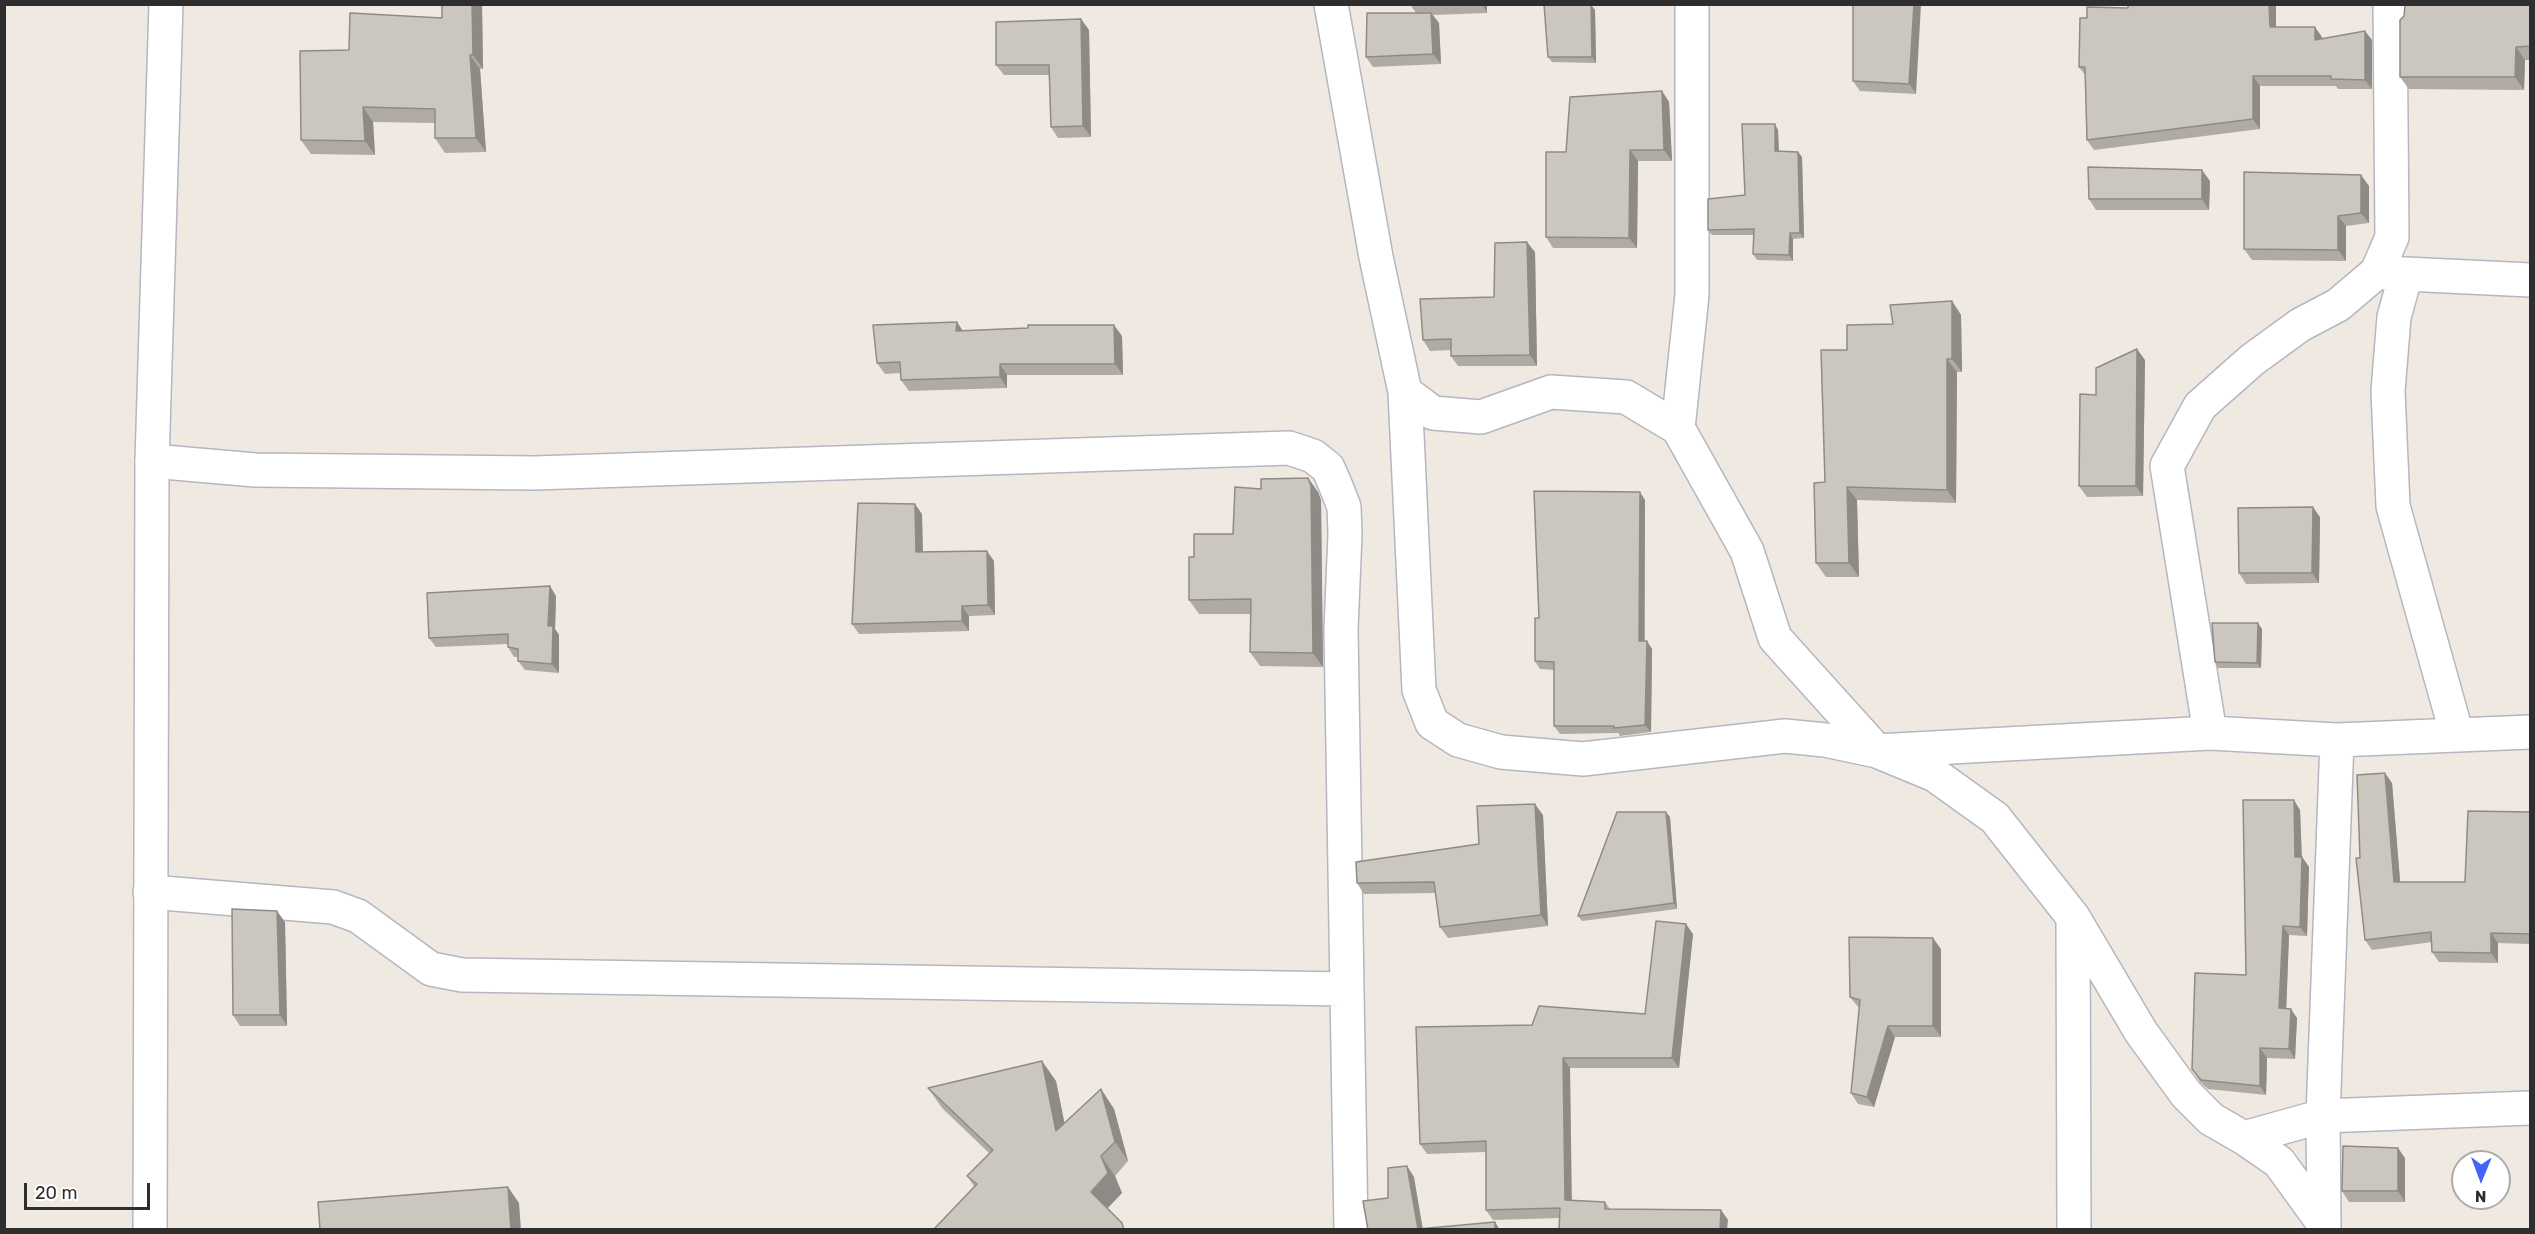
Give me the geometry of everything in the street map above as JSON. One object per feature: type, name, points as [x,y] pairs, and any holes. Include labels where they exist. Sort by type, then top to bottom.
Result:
[{"type":"street","points":[[150,1230],[152,461],[166,4]]},
{"type":"street","points":[[1331,4],[1376,257],[1405,392],[1419,690],[1432,723],[1458,740],[1501,752],[1583,759],[1785,736],[1825,740],[1877,751],[1935,775],[1995,818],[2073,917],[2141,1032],[2186,1094],[2211,1119],[2279,1162],[2324,1227]]},
{"type":"street","points":[[1678,428],[1692,295],[1692,4]]},
{"type":"street","points":[[2390,4],[2391,273],[2394,317],[2388,391],[2393,506],[2457,735]]},
{"type":"street","points":[[2210,733],[2168,466],[2200,406],[2252,360],[2300,325],[2391,273],[2530,280]]},
{"type":"street","points":[[1405,392],[1433,413],[1481,417],[1551,392],[1626,397],[1678,428],[1747,551],[1775,638],[1877,751]]},
{"type":"street","points":[[152,461],[255,470],[535,473],[1288,448],[1313,456],[1328,468],[1344,507],[1341,629],[1351,1230]]},
{"type":"street","points":[[1877,751],[2210,733],[2337,740],[2530,732]]},
{"type":"street","points":[[2324,1227],[2323,1116],[2337,740]]},
{"type":"street","points":[[150,892],[333,907],[358,916],[431,969],[462,975],[1346,989]]},
{"type":"street","points":[[2073,917],[2074,1230]]},
{"type":"street","points":[[2244,1138],[2323,1116],[2530,1108]]},
{"type":"building","points":[[442,4],[472,4],[473,55],[470,55],[476,138],[435,138],[435,109],[363,107],[365,141],[301,140],[300,51],[349,50],[350,13],[442,18]]},
{"type":"building","points":[[1544,4],[1591,5],[1592,57],[1548,57]]},
{"type":"building","points":[[1853,4],[1914,4],[1909,84],[1853,81]]},
{"type":"building","points":[[2128,4],[2269,4],[2270,27],[2315,27],[2315,40],[2365,31],[2365,80],[2331,79],[2331,76],[2253,76],[2253,119],[2087,140],[2085,67],[2079,67],[2080,18],[2087,18],[2087,7],[2128,8]]},
{"type":"building","points":[[2405,4],[2530,4],[2530,46],[2516,47],[2515,77],[2400,77],[2400,20],[2404,16]]},
{"type":"building","points":[[1367,13],[1431,13],[1433,54],[1366,57]]},
{"type":"building","points":[[1081,19],[1083,126],[1051,127],[1049,65],[996,65],[996,22]]},
{"type":"building","points":[[1662,91],[1664,150],[1630,150],[1629,238],[1546,237],[1546,152],[1566,152],[1570,97]]},
{"type":"building","points":[[1742,124],[1775,124],[1775,151],[1798,152],[1800,233],[1790,233],[1789,255],[1753,254],[1754,229],[1708,230],[1708,199],[1745,195]]},
{"type":"building","points":[[2088,167],[2202,170],[2202,199],[2089,199]]},
{"type":"building","points":[[2244,172],[2361,175],[2361,213],[2338,216],[2338,250],[2244,249]]},
{"type":"building","points":[[1527,242],[1530,355],[1451,356],[1451,339],[1423,340],[1420,299],[1494,297],[1495,243]]},
{"type":"building","points":[[1952,301],[1952,359],[1947,359],[1947,490],[1847,487],[1849,563],[1816,563],[1814,483],[1825,482],[1821,350],[1847,350],[1847,325],[1893,324],[1890,305]]},
{"type":"building","points":[[957,322],[956,331],[1028,328],[1028,325],[1114,325],[1115,364],[1000,364],[1000,377],[901,380],[900,362],[877,363],[873,325]]},
{"type":"building","points":[[2137,349],[2136,486],[2079,486],[2080,394],[2096,395],[2096,368]]},
{"type":"building","points":[[1308,478],[1311,486],[1313,653],[1250,652],[1251,599],[1189,600],[1189,557],[1194,557],[1194,534],[1233,534],[1235,487],[1261,489],[1261,479]]},
{"type":"building","points":[[1534,491],[1640,492],[1639,641],[1647,641],[1645,725],[1614,728],[1614,726],[1554,726],[1554,662],[1535,661],[1535,618],[1539,618]]},
{"type":"building","points":[[858,503],[915,504],[916,552],[987,551],[988,605],[962,606],[962,621],[852,624]]},
{"type":"building","points":[[2313,507],[2312,573],[2239,573],[2238,508]]},
{"type":"building","points":[[550,586],[548,626],[553,626],[552,664],[518,661],[518,649],[508,647],[508,634],[429,638],[427,593]]},
{"type":"building","points":[[2212,623],[2258,623],[2257,663],[2215,662]]},
{"type":"building","points":[[2385,773],[2394,882],[2465,882],[2468,811],[2530,812],[2530,934],[2491,933],[2491,953],[2432,952],[2431,932],[2365,940],[2356,858],[2360,858],[2357,775]]},
{"type":"building","points":[[2243,800],[2294,800],[2295,857],[2302,857],[2300,927],[2283,926],[2279,1008],[2291,1009],[2289,1049],[2260,1048],[2260,1086],[2201,1080],[2192,1069],[2195,973],[2246,975]]},
{"type":"building","points":[[1535,804],[1541,915],[1440,927],[1434,882],[1357,883],[1356,862],[1479,844],[1477,806]]},
{"type":"building","points":[[1617,812],[1666,812],[1674,903],[1578,916]]},
{"type":"building","points":[[232,909],[277,911],[280,1015],[233,1015]]},
{"type":"building","points":[[1656,921],[1686,924],[1672,1058],[1563,1058],[1565,1200],[1605,1202],[1605,1209],[1721,1210],[1720,1230],[1559,1230],[1560,1208],[1486,1210],[1486,1141],[1420,1144],[1416,1027],[1532,1025],[1539,1006],[1645,1014]]},
{"type":"building","points":[[1849,937],[1933,938],[1933,1026],[1888,1026],[1867,1097],[1851,1093],[1860,1000],[1850,997]]},
{"type":"building","points":[[1042,1061],[1056,1131],[1101,1089],[1115,1142],[1101,1156],[1108,1173],[1091,1192],[1122,1223],[1124,1230],[933,1230],[977,1184],[967,1176],[993,1150],[928,1088]]},
{"type":"building","points":[[2343,1146],[2398,1148],[2398,1191],[2342,1191]]},
{"type":"building","points":[[1407,1166],[1418,1229],[1495,1222],[1495,1230],[1368,1230],[1363,1201],[1388,1198],[1388,1168]]},
{"type":"building","points":[[508,1187],[511,1230],[320,1230],[318,1202]]}]
